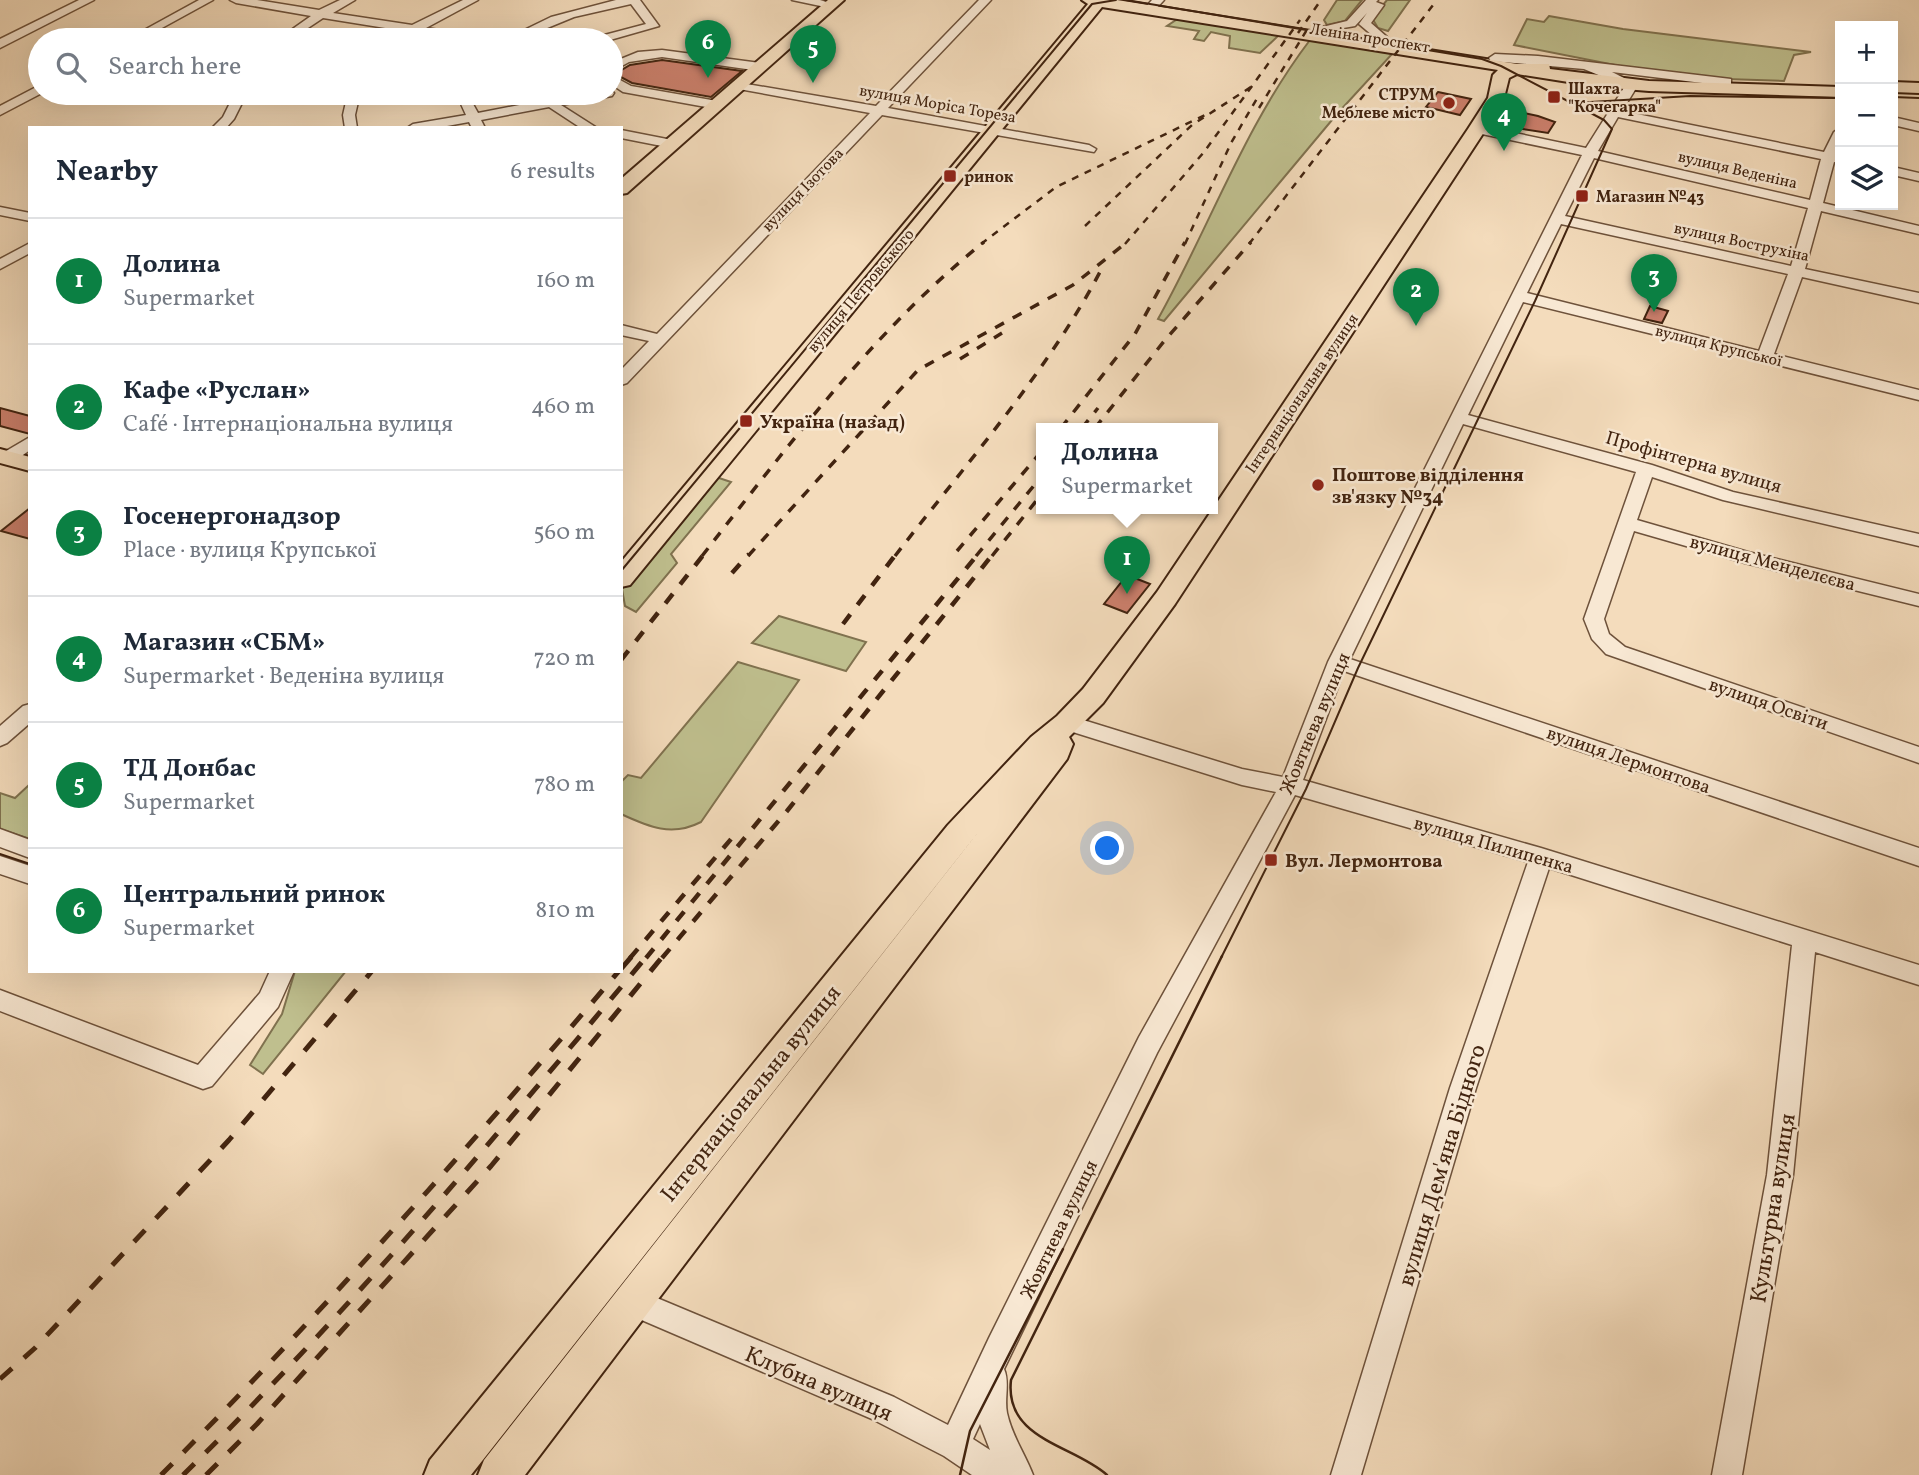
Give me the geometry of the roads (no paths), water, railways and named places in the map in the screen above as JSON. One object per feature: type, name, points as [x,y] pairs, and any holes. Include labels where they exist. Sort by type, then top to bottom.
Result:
[{"type":"main road","name":"Леніна проспект","points":[[1094,0],[1159,2],[1543,67]]},
{"type":"main road","name":"вулиця Петровського","points":[[623,554],[1094,0]]},
{"type":"main road","name":"Леніна проспект","points":[[1159,2],[1452,57],[1476,66],[1491,77],[1508,80]]},
{"type":"main road","points":[[623,186],[833,3]]},
{"type":"main road","points":[[1495,58],[1508,80]]},
{"type":"main road","points":[[1508,80],[1543,67],[1606,79],[1622,101],[1674,87],[1835,92]]},
{"type":"main road","points":[[1508,80],[1562,77],[1835,86]]},
{"type":"main road","name":"Інтернаціональна вулиця","points":[[444,1475],[958,833],[1041,744],[1067,723],[1093,696],[1166,598],[1508,80]]},
{"type":"main road","points":[[1898,87],[1919,88]]},
{"type":"main road","points":[[1898,93],[1919,94]]},
{"type":"main road","name":"вулиця Петровського","points":[[623,577],[986,129]]},
{"type":"main road","name":"Інтернаціональна вулиця","points":[[499,1475],[1056,752],[1067,723]]},
{"type":"street","points":[[32,28],[88,0]]},
{"type":"street","points":[[154,28],[207,0]]},
{"type":"street","points":[[236,0],[406,28]]},
{"type":"street","points":[[301,28],[349,0]]},
{"type":"street","points":[[414,28],[472,0]]},
{"type":"street","points":[[533,28],[570,14],[634,0],[653,26],[623,34]]},
{"type":"street","points":[[798,0],[833,3]]},
{"type":"street","name":"вулиця Ізотова","points":[[623,378],[985,0]]},
{"type":"street","points":[[1320,29],[1351,24],[1372,0]]},
{"type":"street","points":[[1382,0],[1365,24],[1383,39]]},
{"type":"street","points":[[0,44],[28,30]]},
{"type":"street","points":[[623,61],[655,54],[760,67]]},
{"type":"street","points":[[1495,58],[1727,82]]},
{"type":"street","points":[[1589,67],[1606,79],[1612,91],[1622,101],[1834,158],[1797,271],[1765,356]]},
{"type":"street","name":"вулиця Моріса Тореза","points":[[739,85],[1089,149]]},
{"type":"street","points":[[623,86],[628,89]]},
{"type":"street","points":[[623,90],[717,104]]},
{"type":"street","points":[[0,111],[28,96]]},
{"type":"street","name":"Жовтнева вулиця","points":[[955,1445],[999,1348],[1148,1045],[1290,785],[1338,662],[1590,153],[1622,101]]},
{"type":"street","points":[[226,125],[235,105]]},
{"type":"street","points":[[351,105],[351,126]]},
{"type":"street","points":[[468,105],[476,122]]},
{"type":"street","points":[[434,126],[476,122],[528,105]]},
{"type":"street","points":[[556,105],[563,113],[587,126]]},
{"type":"street","points":[[1898,122],[1919,127]]},
{"type":"street","name":"вулиця Веденіна","points":[[1477,130],[1590,153],[1919,230]]},
{"type":"street","points":[[623,134],[672,144]]},
{"type":"street","points":[[1898,172],[1919,177]]},
{"type":"street","points":[[0,211],[28,218]]},
{"type":"street","name":"вулиця Вострухіна","points":[[1558,219],[1919,298]]},
{"type":"street","points":[[0,265],[28,248]]},
{"type":"street","name":"вулиця Крупської","points":[[1519,296],[1919,395]]},
{"type":"street","points":[[623,330],[660,339]]},
{"type":"street","name":"Профінтерна вулиця","points":[[1459,418],[1646,469],[1729,496],[1919,540]]},
{"type":"street","points":[[12,459],[28,444]]},
{"type":"street","points":[[1627,523],[1646,469]]},
{"type":"street","name":"вулиця Менделєєва","points":[[1627,523],[1745,557],[1919,600]]},
{"type":"street","name":"вулиця Освіти","points":[[1627,523],[1594,619],[1595,629],[1604,642],[1618,652],[1919,755]]},
{"type":"street","name":"вулиця Лермонтова","points":[[1338,662],[1919,856]]},
{"type":"street","points":[[0,738],[28,714]]},
{"type":"street","name":"вулиця Пилипенка","points":[[1067,723],[1242,777],[1290,785],[1541,857],[1919,975]]},
{"type":"street","points":[[0,838],[28,848]]},
{"type":"street","name":"вулиця Дем'яна Бідного","points":[[1346,1475],[1463,1088],[1541,857]]},
{"type":"street","points":[[0,865],[28,874]]},
{"type":"street","name":"Культурна вулиця","points":[[1727,1475],[1780,1175],[1805,939]]},
{"type":"street","points":[[0,1000],[203,1078],[269,1000],[281,973]]},
{"type":"street","name":"Клубна вулиця","points":[[633,1302],[883,1408],[955,1445],[999,1475]]},
{"type":"street","name":"Жовтнева вулиця","points":[[999,1348],[989,1393],[992,1415],[1002,1446],[1018,1475]]},
{"type":"tram line","points":[[623,569],[1092,4],[1116,0]]},
{"type":"tram line","points":[[1126,0],[1482,59],[1501,66],[1604,120],[1612,129],[1535,301],[1358,668],[1306,789],[1221,957]]},
{"type":"tram line","points":[[1574,103],[1690,96],[1835,98]]},
{"type":"tram line","points":[[1898,97],[1919,98]]},
{"type":"tram line","points":[[0,854],[28,863]]},
{"type":"tram line","points":[[1107,1475],[1030,1429],[1018,1416],[1012,1400],[1011,1380],[1221,957]]},
{"type":"tram line","points":[[960,1475],[970,1431],[1063,1249]]},
{"type":"railway","points":[[1298,33],[1321,0]]},
{"type":"railway","points":[[1249,244],[1437,0]]},
{"type":"railway","points":[[1126,243],[1204,152],[1300,20]]},
{"type":"railway","points":[[1259,108],[1308,28]]},
{"type":"railway","points":[[1085,226],[1192,125],[1251,87]]},
{"type":"railway","points":[[1185,244],[1231,143],[1259,95]]},
{"type":"railway","points":[[981,244],[1056,187],[1207,114]]},
{"type":"railway","points":[[702,556],[834,390],[906,312],[984,242]]},
{"type":"railway","points":[[1065,423],[1135,334],[1185,242]]},
{"type":"railway","points":[[1099,423],[1165,340],[1251,242]]},
{"type":"railway","points":[[748,556],[918,370],[1073,285],[1126,243]]},
{"type":"railway","points":[[895,556],[1032,380],[1058,343],[1102,268]]},
{"type":"railway","points":[[960,359],[1002,333]]},
{"type":"railway","points":[[1086,423],[1098,408]]},
{"type":"railway","points":[[957,551],[1036,458]]},
{"type":"railway","points":[[976,556],[1036,483]]},
{"type":"railway","points":[[992,556],[1036,501]]},
{"type":"railway","points":[[623,657],[704,554]]},
{"type":"railway","points":[[732,573],[749,554]]},
{"type":"railway","points":[[843,624],[896,554]]},
{"type":"railway","points":[[646,958],[978,554]]},
{"type":"railway","points":[[662,958],[787,811],[993,554]]},
{"type":"railway","points":[[630,958],[737,832]]},
{"type":"railway","points":[[623,967],[632,956]]},
{"type":"railway","points":[[183,1475],[363,1287],[647,956]]},
{"type":"railway","points":[[206,1475],[257,1424],[491,1166],[663,956]]},
{"type":"railway","points":[[0,1379],[35,1348],[229,1140],[370,973]]},
{"type":"railway","points":[[161,1475],[395,1228],[617,973]]},
{"type":"place","name":"Центральний ринок","points":[[708,78]]},
{"type":"place","name":"ТД Донбас","points":[[813,83]]},
{"type":"place","name":"Шахта \"Кочегарка\"","points":[[1554,97]]},
{"type":"place","name":"СТРУМ Меблеве місто","points":[[1449,103]]},
{"type":"place","name":"Магазин «СБМ»","points":[[1504,151]]},
{"type":"place","name":"ринок","points":[[950,176]]},
{"type":"place","name":"Магазин №43","points":[[1582,196]]},
{"type":"place","name":"Госенергонадзор","points":[[1654,312]]},
{"type":"place","name":"Кафе «Руслан»","points":[[1416,326]]},
{"type":"place","name":"Україна (назад)","points":[[746,421]]},
{"type":"place","name":"Поштове відділення зв'язку №34","points":[[1318,485]]},
{"type":"place","name":"Долина","points":[[1127,594]]},
{"type":"place","name":"Вул. Лермонтова","points":[[1271,860]]}]
